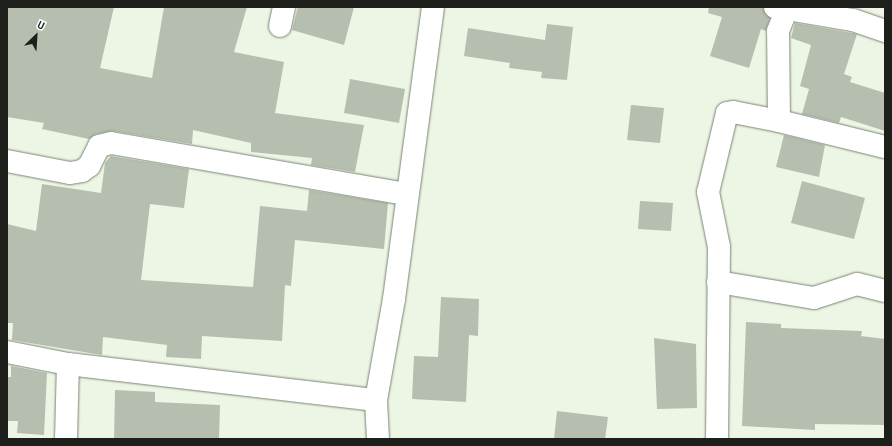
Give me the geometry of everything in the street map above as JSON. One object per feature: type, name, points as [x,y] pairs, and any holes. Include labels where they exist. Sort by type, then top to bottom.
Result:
[{"type":"street","points":[[378,439],[376,400],[394,299],[433,7]]},
{"type":"street","points":[[780,121],[778,31],[781,8],[853,20],[885,31]]},
{"type":"street","points":[[717,439],[719,246],[708,192],[727,113],[733,112],[780,121],[885,147]]},
{"type":"street","points":[[7,161],[70,173],[82,171],[89,166],[99,146],[111,143],[407,194]]},
{"type":"street","points":[[718,282],[814,298],[857,284],[885,291]]},
{"type":"street","points":[[7,352],[68,364],[376,400]]},
{"type":"street","points":[[66,439],[68,364]]},
{"type":"building","points":[[7,7],[114,7],[100,68],[152,78],[164,7],[247,7],[234,52],[284,62],[275,113],[364,125],[355,172],[311,165],[312,158],[251,152],[251,143],[193,130],[192,144],[113,131],[96,134],[89,139],[42,129],[44,123],[7,117]]},
{"type":"building","points":[[298,7],[354,7],[344,45],[292,30]]},
{"type":"building","points":[[709,7],[763,7],[770,18],[766,31],[761,29],[749,68],[710,56],[722,17],[708,13]]},
{"type":"building","points":[[795,23],[857,34],[844,74],[852,77],[850,82],[885,93],[885,131],[841,117],[839,123],[802,114],[809,89],[800,86],[811,45],[791,38]]},
{"type":"building","points":[[547,24],[573,27],[567,80],[541,78],[542,72],[509,68],[510,63],[464,56],[468,28],[545,40]]},
{"type":"building","points":[[350,79],[405,89],[399,123],[344,113]]},
{"type":"building","points":[[631,105],[664,108],[660,143],[627,140]]},
{"type":"building","points":[[784,135],[825,145],[819,177],[776,167]]},
{"type":"building","points":[[111,156],[189,169],[184,208],[150,204],[141,280],[253,287],[260,206],[307,211],[309,190],[388,203],[384,249],[295,240],[291,286],[285,285],[282,341],[202,336],[201,359],[166,357],[167,345],[103,337],[102,355],[12,340],[13,323],[7,323],[7,224],[36,231],[42,184],[101,193],[105,163]]},
{"type":"building","points":[[802,181],[865,198],[854,239],[791,223]]},
{"type":"building","points":[[640,201],[673,203],[671,231],[638,229]]},
{"type":"building","points":[[441,297],[479,299],[478,336],[469,335],[466,402],[412,399],[414,356],[438,357]]},
{"type":"building","points":[[746,322],[781,324],[781,328],[862,331],[861,336],[885,339],[885,425],[815,424],[815,430],[742,426]]},
{"type":"building","points":[[654,338],[696,344],[697,408],[657,409]]},
{"type":"building","points":[[11,366],[47,373],[44,435],[17,433],[18,421],[7,421],[7,377],[11,377]]},
{"type":"building","points":[[115,390],[155,392],[155,402],[220,405],[219,439],[114,439]]},
{"type":"building","points":[[557,411],[608,417],[605,439],[554,439]]}]
